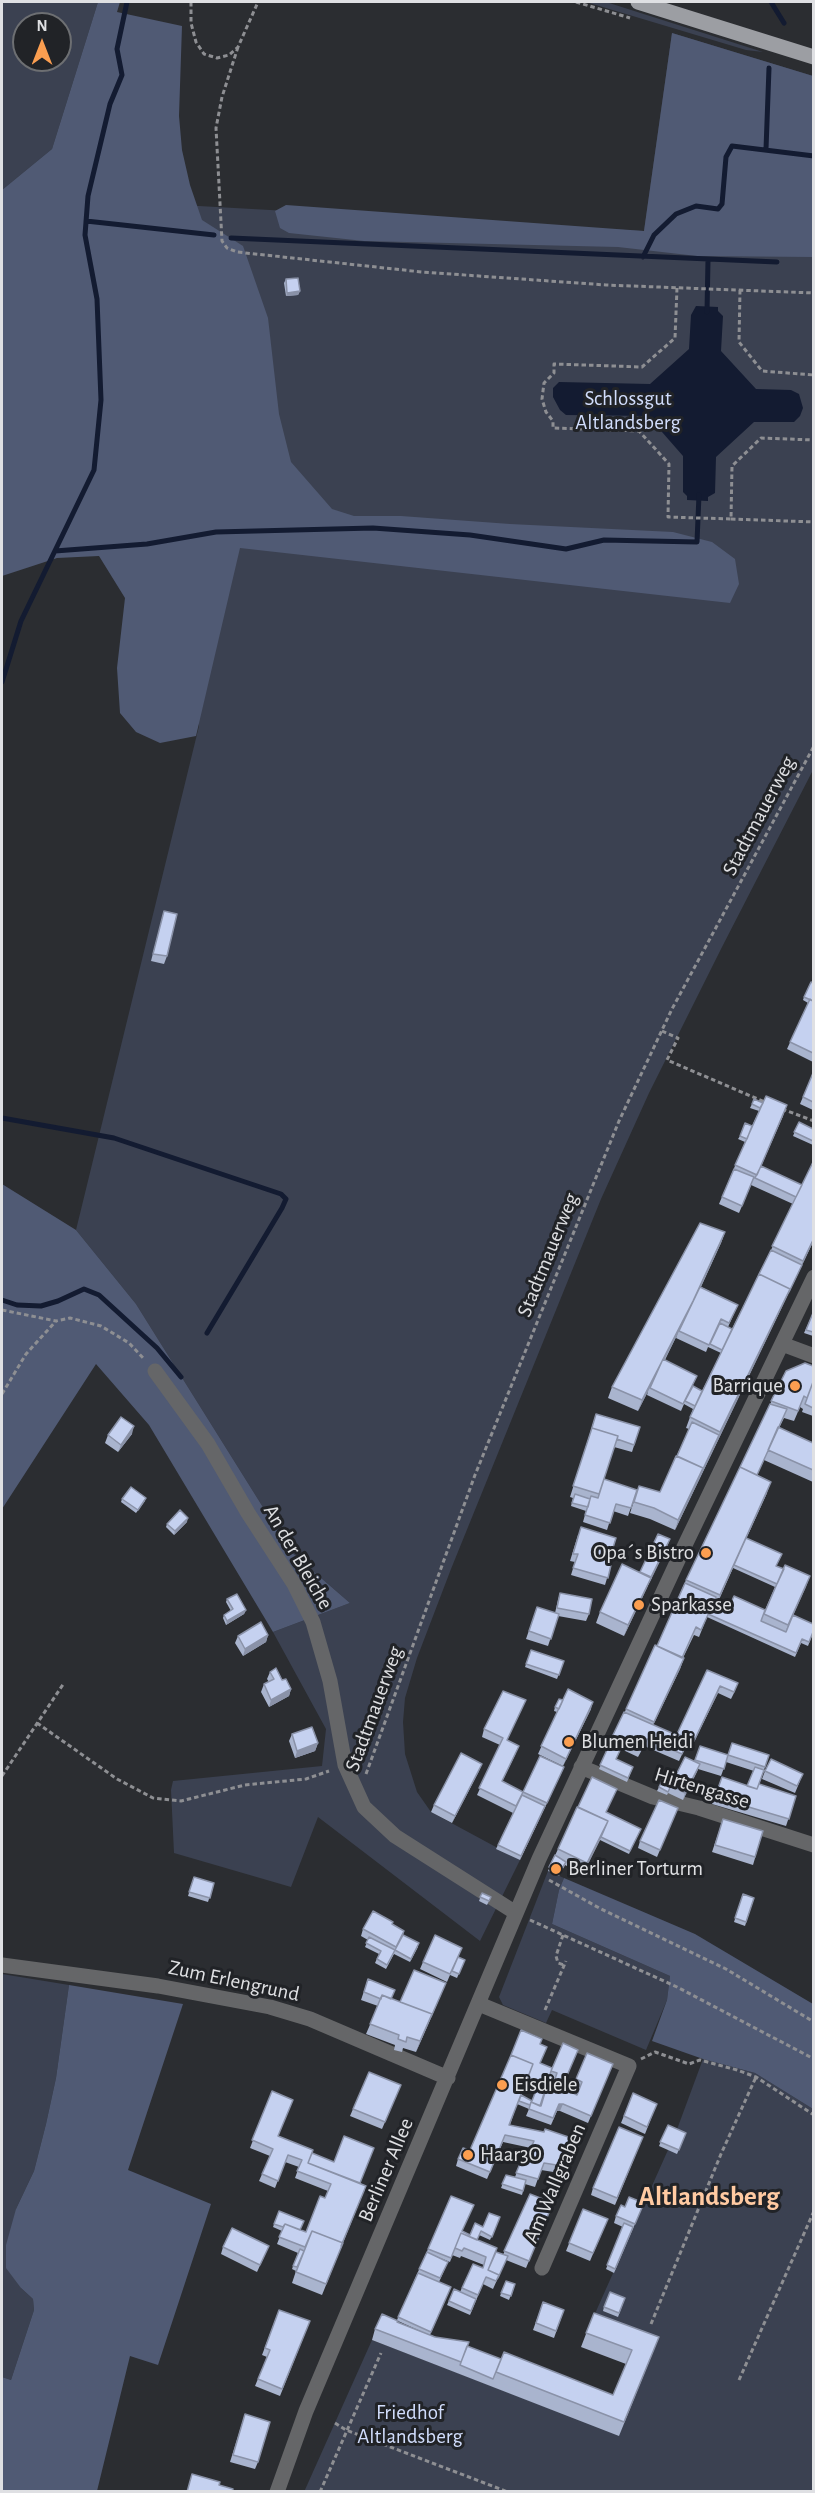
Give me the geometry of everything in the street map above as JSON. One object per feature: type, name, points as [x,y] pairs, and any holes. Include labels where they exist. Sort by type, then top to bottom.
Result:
[{"type":"main road","points":[[638,2],[813,57]]},
{"type":"street","name":"Berliner Allee","points":[[277,2492],[306,2411],[479,2004],[540,1871],[581,1767],[813,1277]]},
{"type":"street","points":[[782,1344],[813,1356]]},
{"type":"street","name":"An der Bleiche","points":[[155,1371],[208,1444],[248,1513],[294,1584],[313,1622],[330,1682],[345,1765],[358,1797],[381,1824],[395,1836],[521,1915]]},
{"type":"street","name":"Hirtengasse","points":[[581,1767],[653,1797],[699,1808],[813,1845]]},
{"type":"street","name":"Zum Erlengrund","points":[[2,1965],[158,1986],[270,2007],[310,2019],[448,2078]]},
{"type":"street","points":[[479,2004],[629,2066]]},
{"type":"street","name":"Am Wallgraben","points":[[542,2268],[629,2066]]},
{"type":"path","points":[[191,2],[191,23],[196,42],[204,54],[217,58],[229,55],[238,47]]},
{"type":"path","points":[[258,2],[238,47],[220,104],[216,128],[222,242],[227,248],[237,252],[422,272],[606,285],[813,293]]},
{"type":"path","points":[[677,288],[675,338],[642,367],[554,364],[554,373],[544,383],[542,399],[546,412],[553,421],[553,428],[639,432],[669,464],[668,517],[813,522]]},
{"type":"path","points":[[740,290],[739,342],[762,371],[813,375]]},
{"type":"path","points":[[731,519],[732,466],[761,438],[813,440]]},
{"type":"path","name":"Stadtmauerweg","points":[[358,1797],[475,1475],[619,1121],[662,1031],[813,746]]},
{"type":"path","points":[[662,1031],[678,1038],[667,1060],[813,1121]]},
{"type":"path","points":[[2,1310],[56,1321],[70,1318],[100,1326],[129,1343],[155,1371]]},
{"type":"path","points":[[2,1394],[26,1354],[56,1321]]},
{"type":"path","points":[[2,1776],[64,1683]]},
{"type":"path","points":[[37,1723],[136,1791],[168,1801],[181,1801],[245,1785],[306,1779],[345,1765]]},
{"type":"path","points":[[540,1871],[601,1909],[726,1969],[813,2022]]},
{"type":"path","points":[[521,1915],[677,1987],[813,2059]]},
{"type":"path","points":[[545,2010],[565,1963],[558,1963],[556,1956],[563,1935]]},
{"type":"path","points":[[629,2066],[655,2052],[689,2064],[700,2060],[756,2077],[813,2115]]},
{"type":"path","points":[[651,2324],[721,2154],[756,2077]]},
{"type":"path","points":[[739,2380],[813,2211]]},
{"type":"path","points":[[320,2492],[381,2353]]},
{"type":"path","points":[[335,2423],[346,2430],[508,2492]]},
{"type":"green space","points":[[2,2],[98,2],[52,149],[2,190]]},
{"type":"green space","points":[[586,2],[606,2],[763,52],[746,50]]},
{"type":"green space","name":"Schlossgut Altlandsberg","points":[[672,33],[813,76],[813,770],[649,1093],[601,1199],[451,1569],[417,1658],[405,1698],[403,1722],[405,1754],[417,1792],[431,1812],[520,1860],[480,1941],[318,1817],[291,1887],[174,1853],[171,1790],[173,1781],[322,1766],[326,1729],[273,1632],[350,1603],[291,1552],[136,1304],[76,1230],[199,726],[92,200],[644,231]]},
{"type":"green space","points":[[548,1871],[564,1878],[559,1890],[552,1924],[670,1976],[667,2000],[646,2050],[552,2010],[546,2023],[503,2005],[499,1997]]},
{"type":"green space","points":[[2,1974],[69,1985],[56,2078],[46,2124],[34,2171],[16,2209],[21,2288],[33,2299],[34,2310],[11,2380],[2,2377]]},
{"type":"green space","name":"Friedhof Altlandsberg","points":[[703,2059],[755,2073],[813,2109],[813,2491],[304,2492],[372,2340],[619,2435],[653,2351],[589,2327],[676,2132]]},
{"type":"shaded area","points":[[98,2],[120,2],[117,12],[182,26],[179,116],[182,150],[190,185],[202,220],[243,246],[268,318],[279,414],[291,462],[332,509],[354,516],[401,516],[673,532],[712,542],[735,559],[739,584],[730,603],[240,548],[196,736],[160,743],[136,732],[120,713],[117,668],[125,598],[99,556],[57,558],[2,576],[2,190],[52,149]]},
{"type":"shaded area","points":[[672,33],[813,76],[813,257],[697,256],[618,247],[364,241],[289,233],[280,228],[275,211],[286,205],[644,231]]},
{"type":"shaded area","points":[[696,306],[718,307],[718,311],[723,316],[721,351],[756,389],[791,390],[799,394],[803,408],[800,416],[794,422],[754,422],[716,457],[715,493],[708,497],[708,501],[687,500],[683,492],[683,456],[648,416],[566,415],[560,410],[553,397],[553,388],[559,382],[650,384],[689,349],[691,315]]},
{"type":"shaded area","points":[[2,1184],[76,1230],[136,1304],[291,1552],[350,1603],[273,1632],[149,1425],[96,1364],[2,1509]]},
{"type":"shaded area","points":[[564,1878],[695,1934],[813,2004],[813,2109],[755,2073],[703,2059],[652,2041],[667,2000],[670,1976],[552,1924],[559,1890]]},
{"type":"shaded area","points":[[69,1985],[183,2004],[128,2170],[211,2204],[158,2365],[130,2356],[97,2491],[2,2491],[2,2377],[11,2380],[34,2310],[33,2299],[21,2288],[6,2268],[6,2245],[16,2209],[34,2171],[46,2124],[56,2078]]},
{"type":"building","points":[[298,278],[300,291],[287,293],[286,279]]},
{"type":"building","points":[[164,911],[177,914],[167,956],[153,954]]},
{"type":"building","points":[[811,982],[813,983],[813,1001],[804,997]]},
{"type":"building","points":[[810,999],[813,1001],[813,1053],[790,1042]]},
{"type":"building","points":[[813,1073],[813,1102],[803,1097]]},
{"type":"building","points":[[766,1096],[787,1105],[757,1175],[735,1165]]},
{"type":"building","points":[[754,1099],[763,1103],[760,1108],[752,1104]]},
{"type":"building","points":[[799,1122],[813,1129],[813,1141],[794,1132]]},
{"type":"building","points":[[745,1123],[752,1126],[747,1139],[740,1136]]},
{"type":"building","points":[[813,1162],[813,1240],[803,1261],[772,1246]]},
{"type":"building","points":[[761,1166],[802,1185],[796,1197],[755,1178]]},
{"type":"building","points":[[734,1169],[754,1177],[742,1206],[722,1197]]},
{"type":"building","points":[[700,1223],[725,1232],[693,1301],[642,1400],[612,1387]]},
{"type":"building","points":[[771,1250],[802,1265],[789,1292],[790,1289],[759,1274]]},
{"type":"building","points":[[759,1274],[790,1289],[720,1432],[690,1417]]},
{"type":"building","points":[[700,1287],[738,1305],[729,1323],[721,1319],[709,1345],[679,1331]]},
{"type":"building","points":[[813,1313],[813,1332],[806,1330]]},
{"type":"building","points":[[720,1323],[732,1329],[722,1350],[710,1344]]},
{"type":"building","points":[[663,1359],[697,1376],[683,1404],[650,1388]]},
{"type":"building","points":[[805,1363],[813,1366],[813,1382],[807,1398],[804,1396],[798,1411],[771,1401],[786,1371]]},
{"type":"building","points":[[813,1382],[813,1408],[805,1404]]},
{"type":"building","points":[[693,1386],[702,1391],[695,1406],[685,1401]]},
{"type":"building","points":[[770,1404],[787,1409],[757,1475],[740,1467]]},
{"type":"building","points":[[596,1414],[640,1427],[634,1445],[617,1439],[618,1436],[592,1428],[591,1431]]},
{"type":"building","points":[[121,1417],[134,1426],[121,1445],[108,1435]]},
{"type":"building","points":[[692,1422],[719,1435],[702,1471],[703,1468],[677,1456]]},
{"type":"building","points":[[778,1427],[813,1443],[813,1470],[768,1450]]},
{"type":"building","points":[[592,1428],[618,1436],[599,1494],[573,1486]]},
{"type":"building","points":[[676,1456],[703,1468],[678,1520],[654,1508],[634,1502],[639,1486],[660,1492]]},
{"type":"building","points":[[740,1467],[771,1482],[720,1595],[686,1580]]},
{"type":"building","points":[[604,1479],[637,1490],[631,1508],[616,1504],[610,1523],[585,1515],[591,1496],[598,1498]]},
{"type":"building","points":[[131,1487],[146,1498],[138,1510],[122,1499]]},
{"type":"building","points":[[575,1494],[590,1499],[588,1507],[572,1503]]},
{"type":"building","points":[[180,1510],[188,1518],[175,1531],[167,1524]]},
{"type":"building","points":[[581,1527],[616,1538],[608,1564],[611,1565],[608,1578],[573,1568],[578,1554],[573,1554]]},
{"type":"building","points":[[658,1534],[670,1539],[651,1577],[640,1572]]},
{"type":"building","points":[[746,1538],[782,1554],[776,1566],[784,1569],[777,1584],[734,1565]]},
{"type":"building","points":[[622,1564],[651,1578],[628,1625],[600,1612]]},
{"type":"building","points":[[785,1565],[810,1576],[788,1625],[764,1614]]},
{"type":"building","points":[[685,1583],[716,1597],[701,1630],[696,1627],[682,1658],[657,1646]]},
{"type":"building","points":[[560,1593],[592,1599],[589,1614],[557,1608]]},
{"type":"building","points":[[237,1594],[246,1610],[227,1621],[224,1615],[233,1609],[227,1599]]},
{"type":"building","points":[[734,1596],[765,1610],[761,1621],[786,1632],[793,1615],[813,1624],[809,1642],[802,1639],[796,1653],[708,1614],[715,1600],[729,1607]]},
{"type":"building","points":[[537,1607],[559,1614],[551,1639],[529,1631]]},
{"type":"building","points":[[261,1622],[268,1635],[245,1649],[238,1636]]},
{"type":"building","points":[[655,1645],[684,1658],[654,1722],[626,1709]]},
{"type":"building","points":[[531,1650],[564,1661],[559,1675],[526,1664]]},
{"type":"building","points":[[276,1668],[282,1680],[286,1679],[291,1689],[271,1700],[264,1684],[274,1679],[270,1672]]},
{"type":"building","points":[[707,1670],[738,1683],[734,1692],[720,1686],[694,1741],[677,1734]]},
{"type":"building","points":[[568,1689],[593,1702],[566,1759],[541,1746]]},
{"type":"building","points":[[503,1691],[526,1700],[507,1740],[519,1746],[502,1781],[523,1792],[516,1806],[479,1788],[503,1738],[484,1729]]},
{"type":"building","points":[[559,1699],[563,1700],[559,1709],[555,1707]]},
{"type":"building","points":[[624,1712],[688,1740],[682,1754],[647,1739],[641,1750],[612,1737]]},
{"type":"building","points":[[312,1727],[318,1743],[297,1751],[292,1734]]},
{"type":"building","points":[[611,1741],[622,1746],[616,1759],[633,1767],[628,1778],[600,1765]]},
{"type":"building","points":[[732,1743],[769,1755],[765,1767],[728,1755]]},
{"type":"building","points":[[700,1746],[728,1755],[724,1769],[695,1760]]},
{"type":"building","points":[[461,1753],[482,1764],[455,1816],[434,1805]]},
{"type":"building","points":[[540,1756],[564,1767],[547,1803],[523,1792]]},
{"type":"building","points":[[685,1757],[700,1764],[685,1793],[671,1785]]},
{"type":"building","points":[[771,1759],[803,1774],[797,1786],[765,1771]]},
{"type":"building","points":[[755,1767],[764,1770],[757,1789],[747,1786]]},
{"type":"building","points":[[665,1775],[674,1779],[668,1792],[659,1787]]},
{"type":"building","points":[[592,1777],[617,1789],[606,1812],[641,1829],[630,1851],[601,1837],[608,1821],[578,1807]]},
{"type":"building","points":[[722,1777],[757,1789],[759,1784],[796,1796],[789,1819],[715,1797]]},
{"type":"building","points":[[522,1795],[545,1806],[521,1856],[498,1845]]},
{"type":"building","points":[[659,1800],[678,1808],[660,1850],[640,1841]]},
{"type":"building","points":[[577,1807],[608,1821],[587,1863],[558,1849]]},
{"type":"building","points":[[723,1819],[763,1831],[755,1857],[715,1845]]},
{"type":"building","name":"Berliner Torturm","points":[[555,1855],[566,1862],[560,1872],[549,1867]]},
{"type":"building","points":[[194,1877],[214,1883],[210,1898],[189,1892]]},
{"type":"building","points":[[482,1893],[491,1897],[489,1901],[480,1897]]},
{"type":"building","points":[[743,1894],[754,1898],[746,1922],[735,1918]]},
{"type":"building","points":[[373,1911],[404,1931],[396,1947],[363,1929]]},
{"type":"building","points":[[403,1935],[419,1943],[411,1959],[395,1950]]},
{"type":"building","points":[[435,1935],[462,1948],[450,1974],[423,1962]]},
{"type":"building","points":[[369,1937],[395,1950],[387,1965],[377,1959],[381,1951],[366,1943]]},
{"type":"building","points":[[458,1957],[465,1960],[459,1974],[452,1971]]},
{"type":"building","points":[[414,1970],[446,1983],[431,2017],[432,2014],[400,2002]]},
{"type":"building","points":[[368,1979],[395,1990],[391,1999],[382,1995],[381,1999],[364,1992]]},
{"type":"building","points":[[382,1995],[432,2014],[420,2041],[407,2037],[406,2042],[398,2039],[399,2035],[370,2024]]},
{"type":"building","points":[[521,2030],[542,2039],[540,2044],[547,2047],[540,2063],[552,2068],[540,2106],[531,2102],[530,2105],[519,2101],[521,2095],[532,2101],[538,2085],[527,2080],[533,2064],[511,2055]]},
{"type":"building","points":[[563,2043],[578,2050],[563,2085],[571,2087],[569,2091],[577,2095],[582,2082],[576,2079],[587,2053],[613,2064],[591,2116],[563,2104],[559,2104],[553,2118],[529,2109],[531,2102],[541,2106],[546,2089],[551,2091],[557,2073],[551,2071]]},
{"type":"building","points":[[511,2055],[533,2064],[509,2125],[544,2132],[545,2129],[580,2141],[569,2167],[544,2163],[538,2179],[516,2173],[522,2159],[526,2159],[534,2141],[505,2135],[490,2172],[458,2159],[463,2148],[470,2150]]},
{"type":"building","points":[[369,2072],[401,2085],[385,2122],[353,2109]]},
{"type":"building","points":[[272,2091],[293,2100],[278,2136],[313,2150],[308,2163],[366,2186],[342,2243],[312,2231],[305,2247],[279,2237],[285,2224],[306,2232],[320,2196],[325,2198],[331,2184],[297,2171],[302,2160],[288,2155],[278,2181],[262,2174],[273,2149],[252,2140]]},
{"type":"building","points":[[633,2093],[657,2104],[647,2127],[624,2116]]},
{"type":"building","points":[[668,2125],[686,2133],[679,2150],[660,2142]]},
{"type":"building","points":[[619,2127],[643,2137],[617,2198],[593,2188]]},
{"type":"building","points":[[344,2136],[374,2148],[360,2183],[308,2163],[312,2153],[334,2162]]},
{"type":"building","points":[[506,2175],[526,2180],[523,2191],[502,2184]]},
{"type":"building","points":[[530,2194],[553,2203],[529,2261],[504,2251]]},
{"type":"building","points":[[451,2196],[474,2205],[462,2231],[470,2235],[475,2223],[483,2227],[489,2213],[500,2217],[492,2237],[481,2231],[477,2240],[461,2233],[451,2258],[428,2249]]},
{"type":"building","points":[[629,2197],[644,2203],[635,2224],[616,2216],[621,2205],[625,2207]]},
{"type":"building","points":[[583,2209],[608,2219],[593,2253],[569,2243]]},
{"type":"building","points":[[279,2211],[304,2221],[300,2230],[285,2224],[283,2227],[274,2224]]},
{"type":"building","points":[[624,2223],[633,2227],[615,2269],[607,2265]]},
{"type":"building","points":[[232,2228],[269,2246],[260,2265],[223,2247]]},
{"type":"building","points":[[312,2231],[343,2243],[326,2284],[296,2272]]},
{"type":"building","points":[[461,2233],[497,2248],[488,2270],[499,2275],[496,2281],[486,2277],[478,2295],[462,2288],[473,2264],[483,2268],[486,2257],[464,2248],[462,2251],[455,2248]]},
{"type":"building","points":[[300,2249],[304,2251],[297,2267],[293,2266]]},
{"type":"building","points":[[427,2252],[448,2262],[440,2278],[419,2269]]},
{"type":"building","points":[[496,2252],[508,2256],[498,2278],[499,2275],[488,2270]]},
{"type":"building","points":[[418,2273],[451,2287],[431,2332],[398,2317]]},
{"type":"building","points":[[506,2281],[515,2284],[511,2296],[501,2293]]},
{"type":"building","points":[[454,2289],[476,2299],[471,2311],[449,2301]]},
{"type":"building","points":[[610,2292],[625,2298],[619,2313],[604,2307]]},
{"type":"building","points":[[543,2302],[564,2310],[556,2331],[536,2323]]},
{"type":"building","points":[[279,2310],[310,2321],[282,2389],[258,2379],[270,2350],[265,2348]]},
{"type":"building","points":[[594,2313],[659,2337],[624,2422],[496,2372],[504,2352],[613,2395],[632,2350],[586,2333]]},
{"type":"building","points":[[382,2314],[435,2337],[469,2342],[461,2362],[375,2329]]},
{"type":"building","points":[[467,2346],[501,2359],[493,2379],[460,2365]]},
{"type":"building","points":[[245,2414],[270,2422],[258,2462],[233,2455]]},
{"type":"building","points":[[192,2474],[220,2482],[219,2485],[233,2489],[232,2492],[187,2492]]},
{"type":"waterway","points":[[2,682],[21,621],[94,470],[101,400],[97,299],[85,235],[88,196],[110,104],[122,75],[117,49],[127,2]]},
{"type":"waterway","points":[[771,2],[784,23]]},
{"type":"waterway","points":[[766,149],[769,68]]},
{"type":"waterway","points":[[643,257],[654,235],[676,214],[696,206],[718,209],[722,204],[726,157],[732,146],[814,156]]},
{"type":"waterway","points":[[86,221],[214,235]]},
{"type":"waterway","points":[[231,238],[777,262]]},
{"type":"waterway","points":[[707,312],[708,260]]},
{"type":"waterway","points":[[55,551],[147,544],[216,532],[373,528],[470,535],[566,549],[604,540],[697,542],[699,495]]},
{"type":"waterway","points":[[2,1118],[114,1138],[281,1194],[286,1199],[207,1333]]},
{"type":"waterway","points":[[2,1300],[17,1305],[41,1306],[84,1289],[99,1295],[157,1348],[181,1377]]},
{"type":"place","name":"Barrique","points":[[795,1386]]},
{"type":"place","name":"Opa´s Bistro","points":[[706,1553]]},
{"type":"place","name":"Sparkasse","points":[[639,1605]]},
{"type":"place","name":"Blumen Heidi","points":[[569,1742]]},
{"type":"place","name":"Berliner Torturm","points":[[556,1869]]},
{"type":"place","name":"Eisdiele","points":[[502,2085]]},
{"type":"place","name":"Haar3O","points":[[468,2155]]},
{"type":"district","name":"Altlandsberg","points":[[709,2197]]}]
